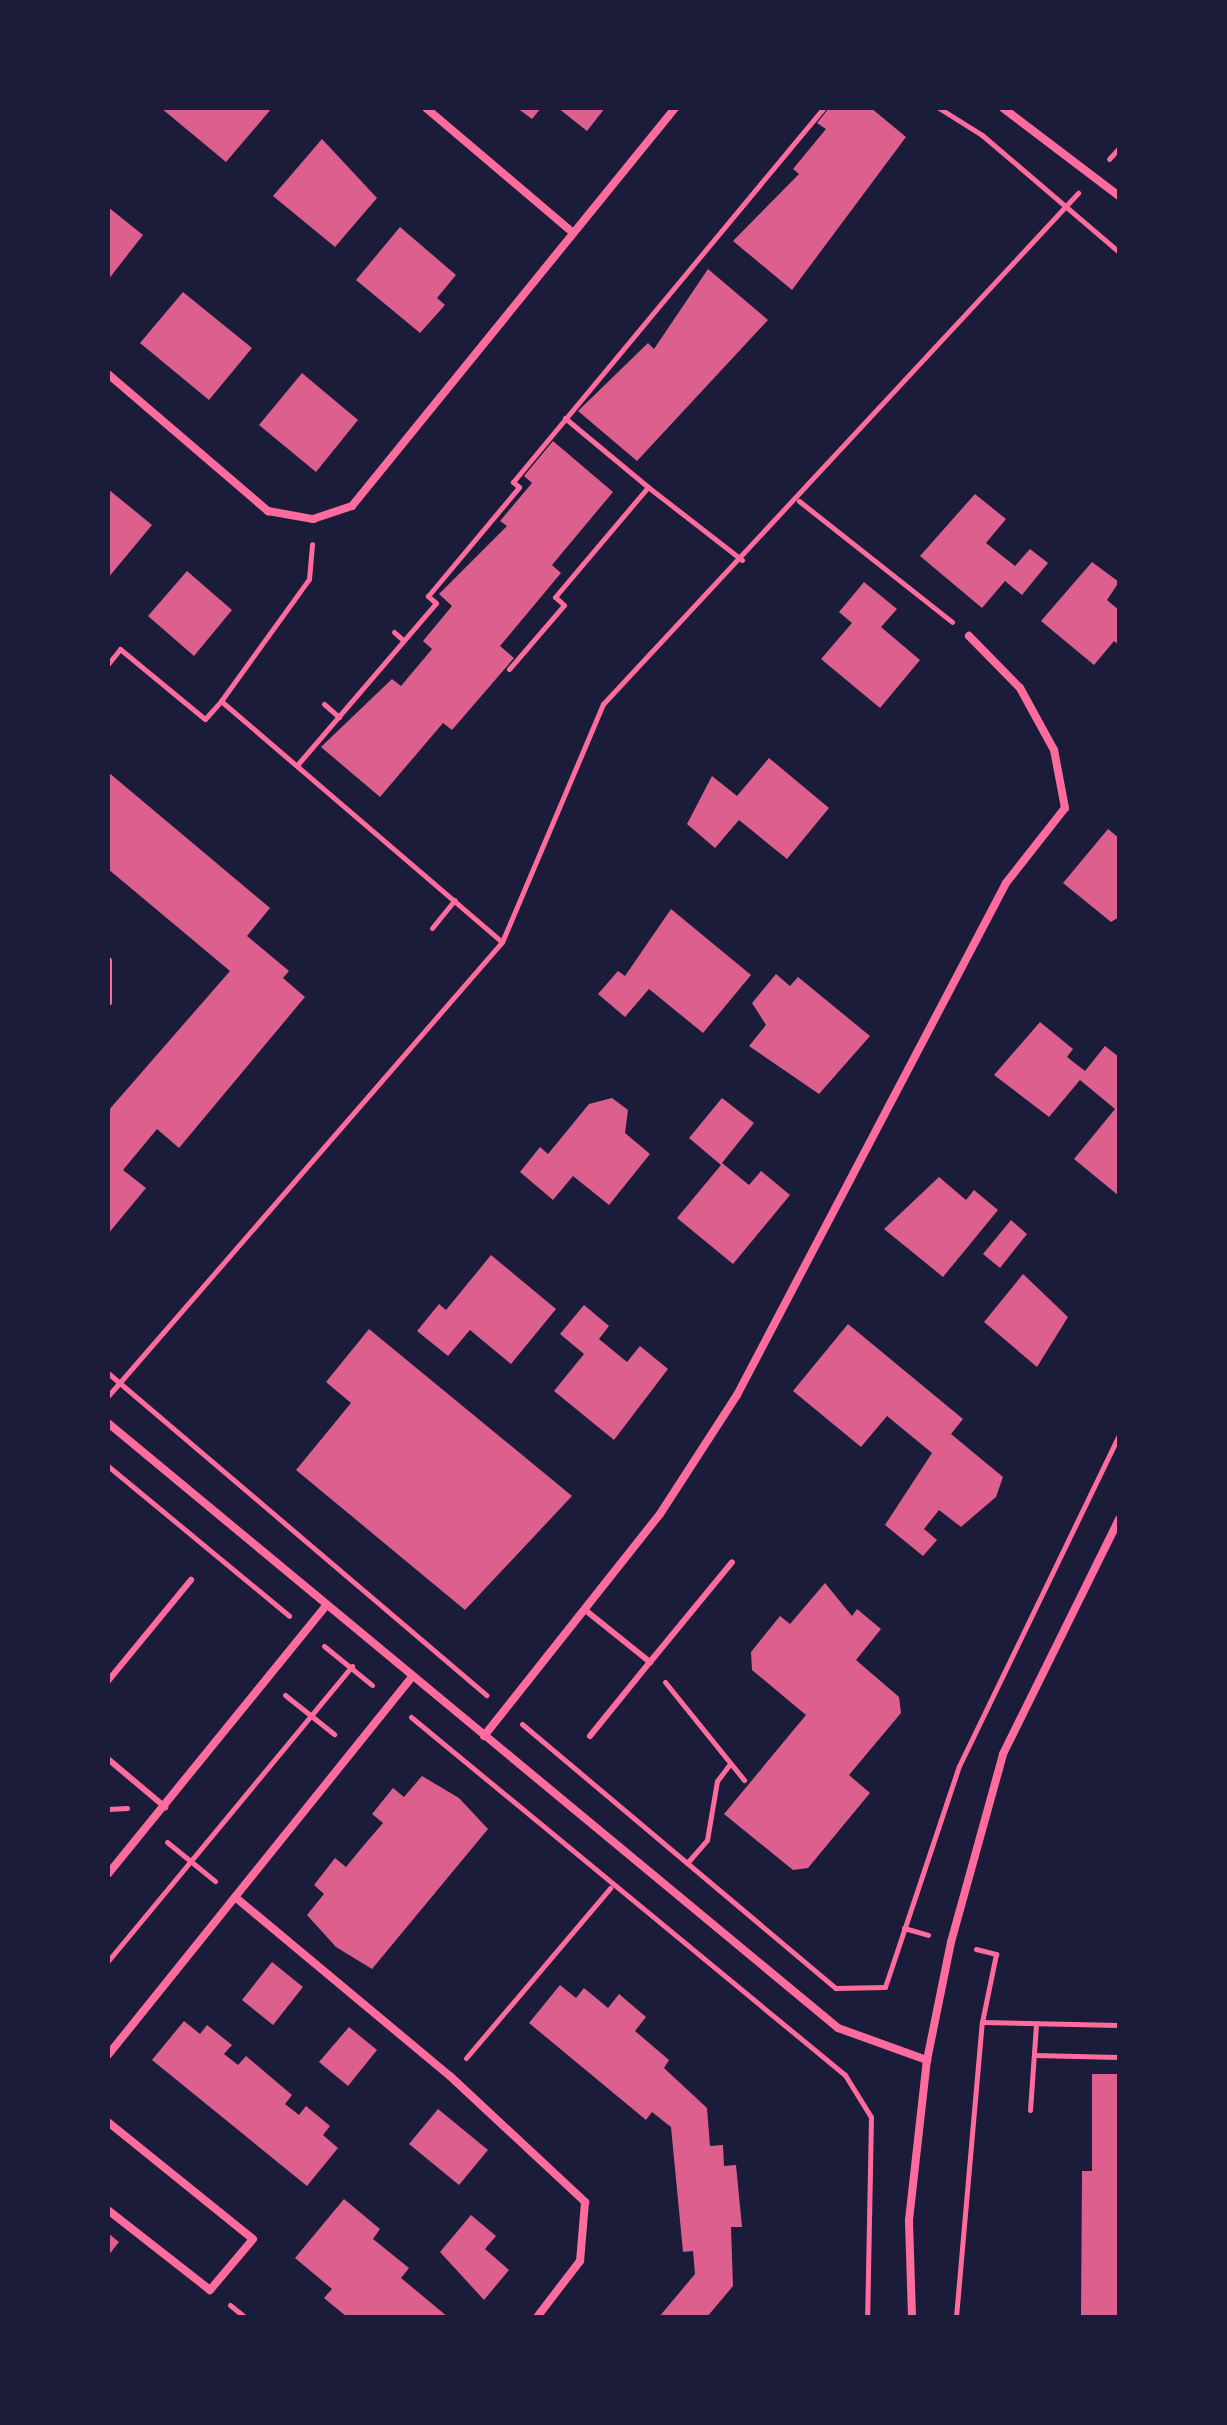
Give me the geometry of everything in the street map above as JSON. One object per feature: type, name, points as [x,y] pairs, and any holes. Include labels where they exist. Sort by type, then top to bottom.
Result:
[{"type":"street","points":[[426,108],[572,232]]},
{"type":"street","points":[[108,374],[268,511],[313,519],[352,506],[675,108]]},
{"type":"street","points":[[1003,108],[1096,173],[1119,196]]},
{"type":"street","points":[[484,1736],[660,1514],[737,1395],[1006,883],[1065,808],[1054,750],[1020,688],[969,636]]},
{"type":"street","points":[[108,961],[108,1002]]},
{"type":"street","points":[[108,1423],[325,1607],[838,2028],[927,2060]]},
{"type":"street","points":[[912,2317],[909,2220],[927,2060],[951,1942],[1003,1754],[1119,1519]]},
{"type":"street","points":[[108,1874],[325,1607]]},
{"type":"street","points":[[108,2055],[411,1678]]},
{"type":"street","points":[[235,1897],[450,2076],[585,2202],[580,2261],[537,2317]]},
{"type":"street","points":[[108,2122],[253,2239],[210,2290],[108,2210]]},
{"type":"lane","points":[[590,1736],[732,1562]]},
{"type":"lane","points":[[108,1681],[191,1580]]},
{"type":"lane","points":[[584,1609],[650,1662]]},
{"type":"lane","points":[[108,1759],[165,1807]]},
{"type":"path","points":[[298,764],[436,603],[428,596],[565,418],[823,108]]},
{"type":"path","points":[[939,108],[1067,204],[1119,252]]},
{"type":"path","points":[[108,1396],[502,942],[603,704],[799,501],[1096,173]]},
{"type":"path","points":[[565,418],[742,560]]},
{"type":"path","points":[[509,669],[564,605],[555,597],[648,487]]},
{"type":"path","points":[[799,501],[969,636]]},
{"type":"path","points":[[108,664],[120,649],[205,719],[309,579],[313,519]]},
{"type":"path","points":[[394,632],[404,641]]},
{"type":"path","points":[[221,701],[502,942]]},
{"type":"path","points":[[324,704],[339,717]]},
{"type":"path","points":[[432,928],[455,900]]},
{"type":"path","points":[[108,1373],[836,1988],[885,1987],[959,1766],[1119,1435]]},
{"type":"path","points":[[108,1466],[392,1701],[610,1888],[845,2075],[871,2117],[867,2317]]},
{"type":"path","points":[[108,1961],[370,1643]]},
{"type":"path","points":[[650,1662],[744,1780]]},
{"type":"path","points":[[266,1680],[353,1750]]},
{"type":"path","points":[[687,1863],[707,1840],[717,1781],[730,1764]]},
{"type":"path","points":[[148,1826],[235,1897]]},
{"type":"path","points":[[450,2076],[610,1888]]},
{"type":"path","points":[[904,1928],[996,1954],[982,2022],[956,2317]]},
{"type":"path","points":[[982,2022],[1119,2025]]},
{"type":"path","points":[[1030,2110],[1036,2024]]},
{"type":"path","points":[[1034,2055],[1119,2057]]},
{"type":"building","points":[[161,108],[272,108],[226,162]]},
{"type":"building","points":[[517,108],[541,108],[532,119]]},
{"type":"building","points":[[558,108],[605,108],[587,131]]},
{"type":"building","points":[[829,108],[871,108],[906,137],[792,290],[733,241],[799,174],[793,169],[826,129],[817,123]]},
{"type":"building","points":[[322,139],[377,198],[335,247],[273,196]]},
{"type":"building","points":[[108,207],[143,235],[108,280]]},
{"type":"building","points":[[400,227],[456,275],[437,298],[445,305],[420,333],[356,280]]},
{"type":"building","points":[[708,269],[768,320],[637,461],[578,411],[648,343],[654,349]]},
{"type":"building","points":[[183,292],[252,348],[209,400],[140,343]]},
{"type":"building","points":[[302,373],[358,420],[316,472],[259,425]]},
{"type":"building","points":[[553,441],[613,492],[552,565],[561,573],[500,646],[514,658],[452,730],[443,723],[380,797],[321,747],[392,679],[401,686],[432,649],[423,641],[452,606],[439,594],[507,526],[500,521],[532,483],[524,476]]},
{"type":"building","points":[[108,489],[152,525],[108,578]]},
{"type":"building","points":[[975,494],[1006,519],[986,543],[1015,566],[1030,549],[1048,563],[1022,595],[1005,581],[982,608],[920,556]]},
{"type":"building","points":[[1092,562],[1119,582],[1107,600],[1119,610],[1119,645],[1114,641],[1094,665],[1041,621]]},
{"type":"building","points":[[187,571],[232,610],[194,656],[148,616]]},
{"type":"building","points":[[864,582],[897,609],[881,627],[920,660],[880,708],[821,659],[852,623],[839,612]]},
{"type":"building","points":[[769,758],[829,808],[787,859],[739,820],[715,848],[687,824],[712,776],[737,796]]},
{"type":"building","points":[[108,772],[270,908],[247,936],[289,971],[283,978],[305,997],[179,1148],[157,1129],[123,1170],[146,1188],[108,1234],[108,1111],[230,971],[108,869]]},
{"type":"building","points":[[1108,829],[1119,838],[1119,917],[1111,922],[1063,883]]},
{"type":"building","points":[[671,909],[751,975],[703,1033],[649,989],[625,1017],[598,994],[618,971],[625,976]]},
{"type":"building","points":[[776,974],[790,986],[798,977],[870,1036],[819,1094],[749,1046],[766,1025],[752,1003]]},
{"type":"building","points":[[1040,1022],[1073,1049],[1067,1057],[1085,1071],[1105,1046],[1119,1057],[1119,1196],[1074,1159],[1115,1109],[1080,1080],[1049,1117],[994,1075]]},
{"type":"building","points":[[612,1098],[628,1110],[625,1133],[650,1154],[609,1205],[573,1176],[553,1200],[520,1172],[540,1147],[548,1154],[589,1104]]},
{"type":"building","points":[[722,1098],[754,1123],[722,1163],[749,1185],[761,1171],[790,1195],[733,1264],[677,1218],[721,1165],[689,1138]]},
{"type":"building","points":[[939,1177],[966,1200],[974,1190],[998,1210],[943,1277],[884,1229]]},
{"type":"building","points":[[1011,1220],[1027,1234],[1000,1268],[983,1254]]},
{"type":"building","points":[[491,1255],[556,1309],[511,1364],[470,1330],[448,1356],[417,1331],[439,1304],[446,1310]]},
{"type":"building","points":[[1023,1274],[1068,1317],[1037,1367],[984,1322]]},
{"type":"building","points":[[584,1305],[609,1326],[599,1339],[627,1362],[640,1346],[668,1369],[614,1440],[554,1391],[584,1354],[560,1334]]},
{"type":"building","points":[[848,1324],[963,1419],[951,1434],[1003,1477],[996,1497],[961,1527],[939,1510],[924,1529],[937,1540],[923,1556],[885,1525],[932,1453],[887,1416],[861,1447],[793,1391]]},
{"type":"building","points":[[369,1329],[572,1496],[465,1610],[296,1470],[351,1403],[326,1382]]},
{"type":"building","points":[[825,1583],[852,1616],[857,1609],[881,1629],[856,1660],[899,1697],[901,1713],[849,1775],[870,1793],[808,1868],[793,1870],[724,1814],[806,1715],[752,1670],[751,1652],[780,1616],[790,1624]]},
{"type":"building","points":[[422,1776],[459,1798],[488,1829],[372,1969],[336,1947],[307,1915],[324,1894],[314,1885],[335,1858],[346,1867],[383,1823],[372,1814],[393,1788],[404,1797]]},
{"type":"building","points":[[272,1962],[303,1987],[273,2025],[242,2000]]},
{"type":"building","points":[[560,1985],[576,1998],[584,1988],[608,2008],[619,1994],[646,2017],[635,2031],[669,2060],[664,2068],[707,2108],[710,2146],[723,2145],[724,2166],[736,2165],[742,2227],[731,2227],[733,2286],[707,2317],[659,2317],[695,2274],[693,2251],[683,2252],[671,2127],[652,2112],[646,2120],[529,2023]]},
{"type":"building","points":[[184,2021],[200,2034],[207,2025],[232,2045],[224,2054],[238,2065],[246,2056],[292,2095],[285,2104],[299,2115],[306,2106],[330,2126],[323,2135],[338,2148],[307,2186],[152,2060]]},
{"type":"building","points":[[349,2027],[377,2050],[348,2086],[319,2062]]},
{"type":"building","points":[[1092,2074],[1119,2074],[1119,2317],[1081,2317],[1082,2171],[1092,2171]]},
{"type":"building","points":[[438,2109],[488,2150],[459,2185],[409,2144]]},
{"type":"building","points":[[344,2199],[380,2229],[373,2239],[409,2268],[401,2278],[448,2317],[347,2317],[324,2298],[332,2289],[295,2258]]},
{"type":"building","points":[[471,2215],[496,2236],[485,2249],[509,2270],[484,2300],[440,2252]]},
{"type":"building","points":[[108,2233],[119,2242],[108,2256]]}]
